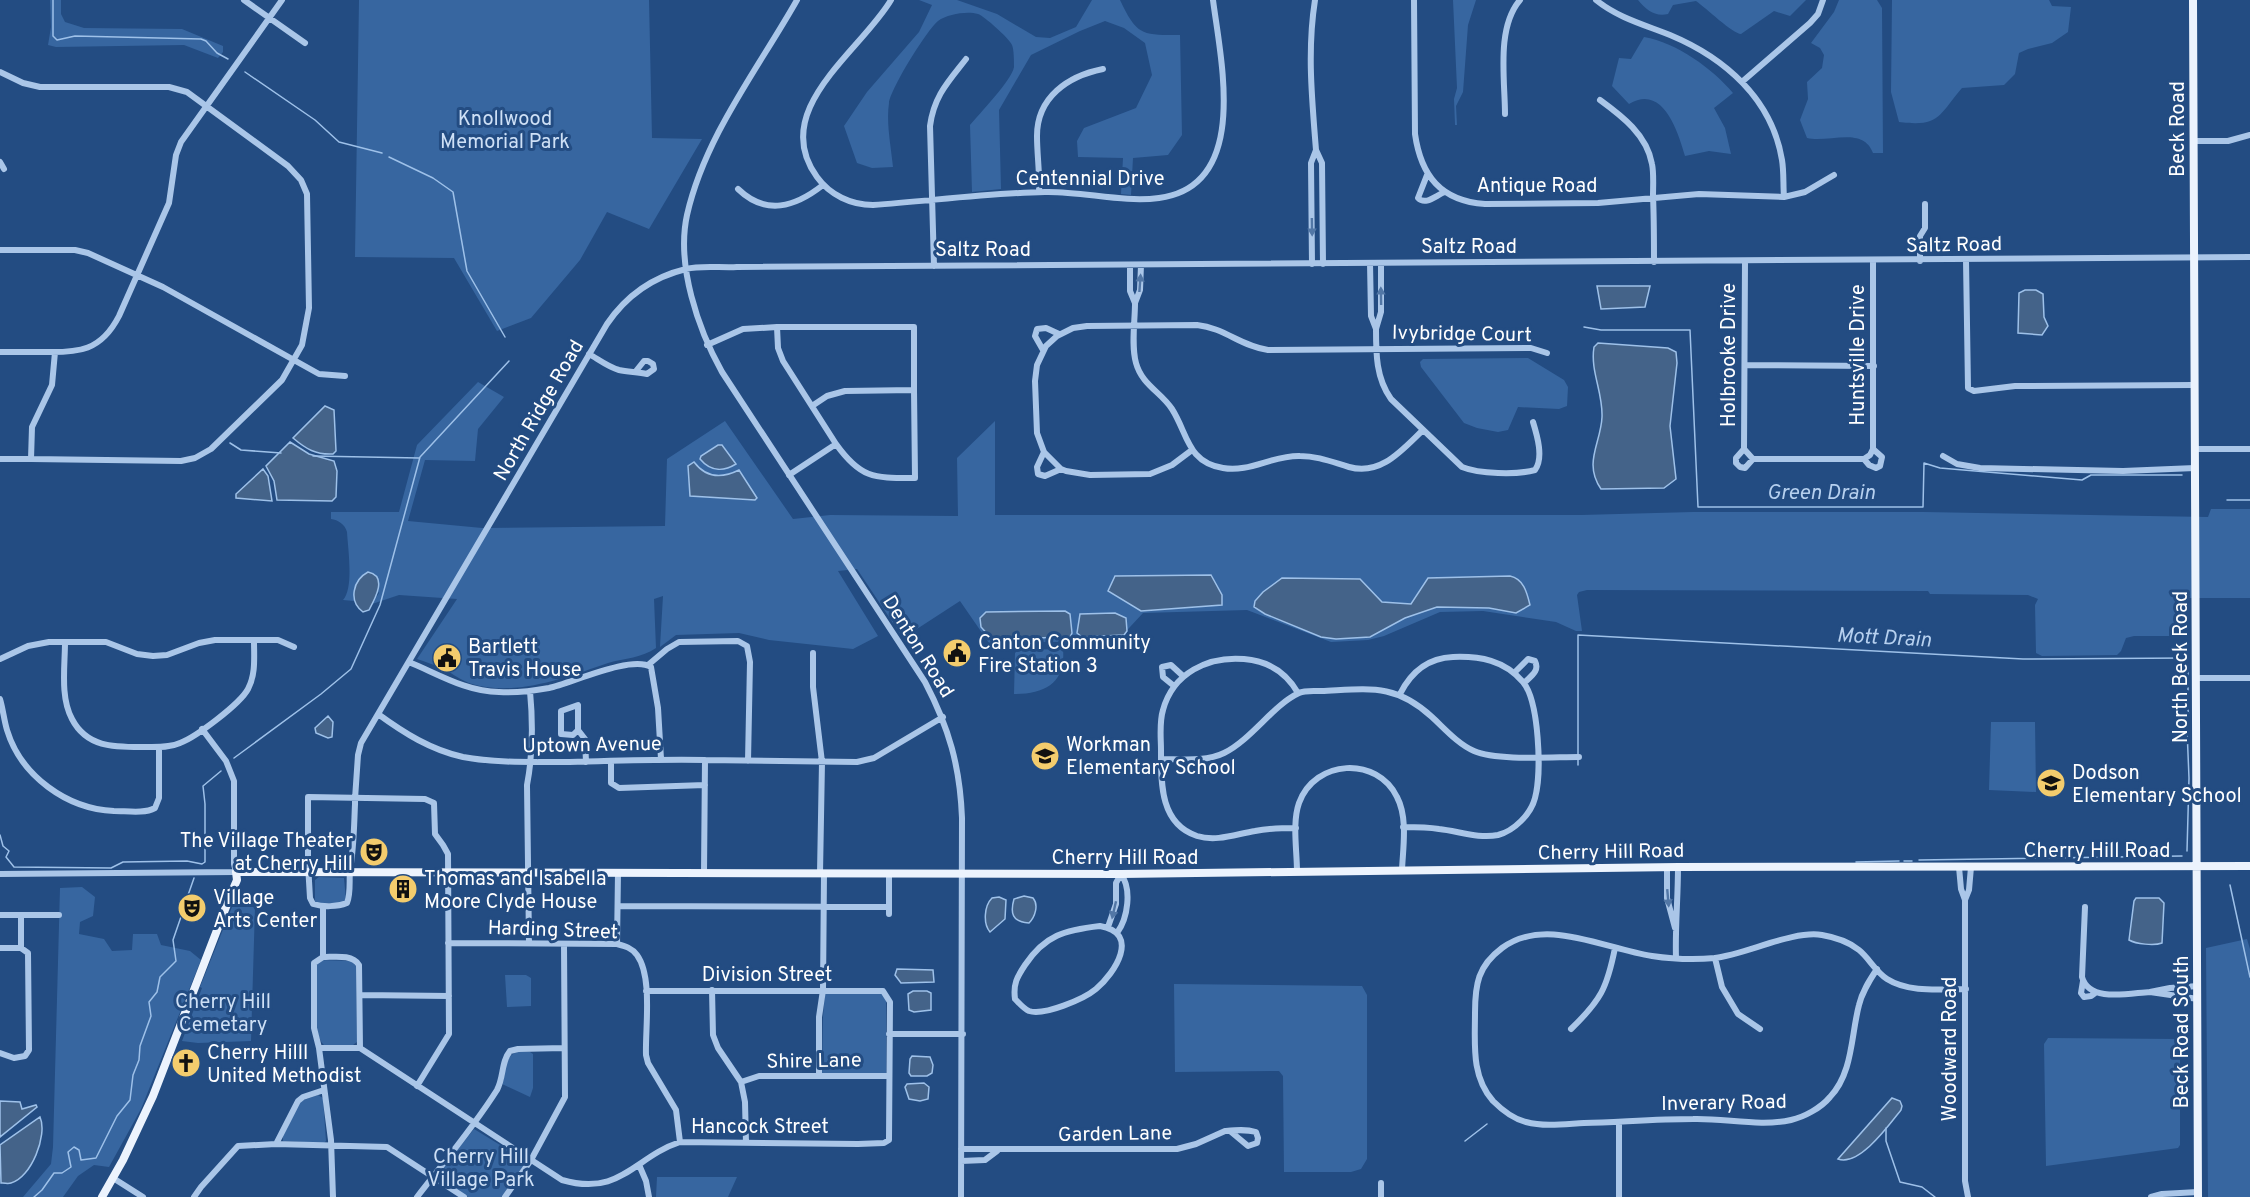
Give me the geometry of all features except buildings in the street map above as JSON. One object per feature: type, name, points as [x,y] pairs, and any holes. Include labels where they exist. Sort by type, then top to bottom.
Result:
[{"type":"main road","name":"Beck Road","points":[[2193,0],[2193,257]]},
{"type":"main road","name":"North Beck Road","points":[[2193,257],[2198,866]]},
{"type":"main road","name":"Beck Road South","points":[[2198,866],[2198,1194]]},
{"type":"main road","name":"Cherry Hill Road","points":[[236,872],[1121,874],[1667,867],[2250,866]]},
{"type":"main road","points":[[102,1197],[153,1096],[237,880],[236,872]]},
{"type":"street","points":[[244,0],[305,43]]},
{"type":"street","points":[[0,352],[82,350],[104,338],[114,326],[169,203],[178,149],[184,136],[282,0]]},
{"type":"street","points":[[687,268],[685,242],[687,217],[703,165],[720,130],[797,0]]},
{"type":"street","points":[[738,189],[758,204],[772,205],[799,200],[823,185],[810,166],[804,148],[804,132],[809,109],[828,77],[891,0]]},
{"type":"street","name":"Centennial Drive","points":[[823,185],[834,194],[859,204],[873,205],[1039,192],[1159,198],[1186,189],[1203,176],[1214,161],[1222,135],[1221,52],[1213,0]]},
{"type":"street","points":[[1315,0],[1310,55],[1316,150],[1322,163],[1323,264]]},
{"type":"street","name":"Antique Road","points":[[1413,0],[1415,134],[1418,151],[1427,175],[1445,192],[1465,201],[1485,204],[1598,203],[1711,193],[1784,197]]},
{"type":"street","points":[[1505,114],[1504,41],[1510,14],[1520,0]]},
{"type":"street","points":[[1596,0],[1615,14],[1671,35],[1710,54],[1743,81],[1759,104],[1777,142],[1782,160],[1784,197],[1805,192],[1834,175]]},
{"type":"street","points":[[1743,81],[1810,23],[1818,14],[1823,0]]},
{"type":"street","points":[[934,266],[934,201],[930,126],[932,110],[938,96],[966,59]]},
{"type":"street","points":[[1039,192],[1038,129],[1046,104],[1069,80],[1081,74],[1103,69]]},
{"type":"street","points":[[0,72],[40,87],[175,88],[187,92],[288,166],[298,176],[306,190],[309,206],[309,308],[306,334],[294,361],[282,380],[211,449],[195,458],[181,461],[0,459]]},
{"type":"street","points":[[1600,100],[1620,115],[1643,142],[1652,164],[1654,262]]},
{"type":"street","points":[[2193,141],[2228,141],[2250,135]]},
{"type":"street","points":[[1312,264],[1311,163],[1316,150]]},
{"type":"street","points":[[1427,175],[1418,194],[1421,201],[1426,202],[1445,192]]},
{"type":"street","points":[[1311,189],[1322,189]]},
{"type":"street","points":[[1920,261],[1920,236],[1925,228],[1925,204]]},
{"type":"street","points":[[0,250],[75,250],[88,253],[180,296],[319,374],[345,376]]},
{"type":"street","name":"Saltz Road","points":[[687,268],[2250,257]]},
{"type":"street","points":[[1966,260],[1968,388],[1974,391],[2015,386],[2194,385]]},
{"type":"street","name":"Holbrooke Drive","points":[[1745,261],[1744,449],[1736,458],[1736,463],[1745,468],[1753,459]]},
{"type":"street","name":"Huntsville Drive","points":[[1864,459],[1876,468],[1880,466],[1882,457],[1874,450],[1873,261]]},
{"type":"street","points":[[1370,264],[1371,316],[1376,329]]},
{"type":"street","points":[[1381,264],[1381,312],[1376,329],[1376,348],[1378,373],[1385,391],[1454,461],[1472,471],[1530,472],[1535,470],[1539,463],[1538,436],[1533,422]]},
{"type":"street","points":[[1130,265],[1130,291],[1135,303]]},
{"type":"street","points":[[1141,265],[1140,290],[1135,303],[1136,362],[1142,377],[1173,411],[1192,450],[1207,463],[1227,469],[1242,469],[1277,458],[1297,456],[1322,458],[1353,468],[1365,468],[1392,460],[1423,430]]},
{"type":"street","name":"Denton Road","points":[[687,268],[694,310],[707,345],[727,381],[925,682],[943,717],[953,747],[960,782],[962,818],[961,1197]]},
{"type":"street","name":"North Ridge Road","points":[[323,906],[340,906],[347,903],[350,896],[359,749],[378,714],[613,315],[636,292],[656,280],[687,268]]},
{"type":"street","name":"Ivybridge Court","points":[[1043,350],[1035,336],[1037,329],[1046,328],[1059,334],[1083,326],[1135,326],[1210,327],[1253,348],[1268,350],[1531,348],[1547,353]]},
{"type":"street","points":[[707,345],[744,329],[777,327],[914,327],[915,478],[888,478],[869,474],[851,463],[836,444],[783,361],[778,348],[777,327]]},
{"type":"street","points":[[1059,334],[1043,350],[1037,364],[1035,381],[1036,430],[1044,452],[1061,469],[1084,475],[1150,474],[1172,465],[1192,450]]},
{"type":"street","points":[[31,459],[32,427],[52,385],[55,352]]},
{"type":"street","points":[[589,354],[614,368],[636,371]]},
{"type":"street","points":[[1745,365],[1874,366]]},
{"type":"street","points":[[812,405],[827,396],[845,391],[914,390]]},
{"type":"street","points":[[789,475],[836,444]]},
{"type":"street","points":[[1744,449],[1753,459],[1864,459],[1874,450]]},
{"type":"street","points":[[2195,449],[2250,449]]},
{"type":"street","points":[[1044,452],[1037,467],[1038,474],[1045,476],[1061,469]]},
{"type":"street","points":[[1943,456],[1957,464],[1980,468],[2123,471],[2195,468]]},
{"type":"street","points":[[65,642],[66,702],[73,720],[82,732],[93,741],[107,746],[159,747],[181,743],[237,704],[248,689],[254,672],[254,640]]},
{"type":"street","points":[[0,659],[28,646],[65,642],[106,642],[137,654],[153,656],[166,655],[208,641],[278,640],[294,647]]},
{"type":"street","points":[[648,665],[667,649],[680,642],[738,641],[747,646],[750,662],[748,761]]},
{"type":"street","points":[[813,653],[813,687],[822,762],[823,990],[819,1017],[819,1076]]},
{"type":"street","points":[[1296,828],[1257,830],[1215,839],[1189,832],[1173,819],[1165,804],[1161,759],[1162,711],[1174,686],[1183,676],[1209,662],[1227,658],[1252,659],[1279,669],[1291,680],[1298,693]]},
{"type":"street","points":[[1400,694],[1407,680],[1429,663],[1446,658],[1483,658],[1494,661],[1514,673],[1524,683],[1535,710],[1537,756],[1535,799],[1520,822],[1510,830],[1483,836],[1431,828],[1403,827]]},
{"type":"street","points":[[1514,673],[1528,659],[1535,661],[1536,671],[1524,683]]},
{"type":"street","points":[[409,662],[478,691],[530,691],[624,666],[644,663],[651,667],[658,708],[661,759]]},
{"type":"street","points":[[1174,686],[1163,676],[1162,667],[1171,665],[1183,676]]},
{"type":"street","points":[[2196,678],[2250,678]]},
{"type":"street","points":[[1161,759],[1205,758],[1225,752],[1240,743],[1298,693],[1378,690],[1400,694],[1419,705],[1459,742],[1473,751],[1496,756],[1579,757]]},
{"type":"street","points":[[529,943],[528,785],[533,726],[530,691]]},
{"type":"street","points":[[0,699],[7,730],[22,760],[51,789],[86,806],[121,811],[155,808],[159,798],[159,747]]},
{"type":"street","points":[[578,730],[573,735],[561,734],[561,711],[578,705],[578,730],[585,739],[586,762]]},
{"type":"street","name":"Uptown Avenue","points":[[378,714],[413,737],[448,752],[483,760],[531,762],[661,759],[857,762],[874,758],[943,717]]},
{"type":"street","points":[[202,729],[226,761],[234,781],[234,864],[236,872]]},
{"type":"street","points":[[705,760],[705,873]]},
{"type":"street","points":[[611,761],[611,783],[619,788],[705,785]]},
{"type":"street","points":[[1297,872],[1296,828],[1299,805],[1310,785],[1328,772],[1350,767],[1372,773],[1389,786],[1399,801],[1403,827],[1402,870]]},
{"type":"street","points":[[323,957],[323,906],[313,904],[310,898],[308,797],[433,801],[435,834],[448,854],[449,1034],[417,1086]]},
{"type":"street","points":[[1667,867],[1667,898],[1675,928]]},
{"type":"street","points":[[1676,958],[1678,867]]},
{"type":"street","name":"Woodward Road","points":[[1959,867],[1961,889],[1965,900],[1965,1181],[1968,1197]]},
{"type":"street","name":"Woodward Road","points":[[1965,900],[1969,890],[1971,867]]},
{"type":"street","name":"Cherry Hill Road","points":[[0,874],[236,872]]},
{"type":"street","points":[[617,944],[618,873]]},
{"type":"street","points":[[889,873],[889,914]]},
{"type":"street","points":[[1108,927],[1116,904],[1116,883],[1121,874],[1126,881],[1125,916],[1117,933]]},
{"type":"street","points":[[618,906],[889,907]]},
{"type":"street","points":[[2085,907],[2083,981],[2088,989],[2098,993],[2150,992],[2198,999]]},
{"type":"street","points":[[0,915],[59,915]]},
{"type":"street","points":[[21,915],[21,948]]},
{"type":"street","points":[[1108,927],[1117,933],[1121,942],[1120,961],[1095,989],[1061,1006],[1038,1012],[1029,1011],[1015,999],[1014,982],[1035,951],[1047,940],[1080,928],[1108,927]]},
{"type":"street","name":"Inverary Road","points":[[1615,948],[1550,933],[1529,934],[1511,941],[1494,954],[1482,969],[1475,987],[1474,1059],[1487,1094],[1499,1108],[1516,1119],[1542,1125],[1695,1118],[1772,1122],[1792,1120],[1810,1112],[1829,1099],[1840,1084],[1848,1062],[1859,1003],[1866,985],[1877,969]]},
{"type":"street","points":[[1570,1029],[1591,1009],[1601,993],[1609,976],[1615,948],[1650,956],[1715,958],[1756,949],[1797,936],[1818,934],[1839,939],[1858,949],[1887,979],[1907,987],[1965,989]]},
{"type":"street","name":"Harding Street","points":[[448,943],[617,944],[631,949],[637,955],[645,971],[645,1055],[676,1110],[680,1142]]},
{"type":"street","points":[[505,1197],[531,1160],[564,1102],[564,944]]},
{"type":"street","points":[[0,948],[21,948],[26,950],[29,956],[29,1050],[25,1056],[14,1058],[0,1053]]},
{"type":"street","points":[[319,1048],[360,1048],[359,965],[356,959],[323,957],[314,963],[314,1028],[319,1048],[331,1146],[333,1197]]},
{"type":"street","points":[[1715,958],[1722,987],[1738,1014],[1760,1029]]},
{"type":"street","points":[[2150,992],[2198,986]]},
{"type":"street","points":[[712,990],[712,1027],[715,1042],[741,1082],[745,1102],[746,1143]]},
{"type":"street","name":"Division Street","points":[[646,991],[880,990],[886,994]]},
{"type":"street","name":"Hancock Street","points":[[360,1048],[562,1180],[588,1187],[613,1182],[640,1167],[662,1150],[680,1142],[887,1142],[890,1136],[890,1002],[886,994]]},
{"type":"street","points":[[360,996],[448,996]]},
{"type":"street","points":[[889,1034],[963,1034]]},
{"type":"street","points":[[417,1197],[475,1123],[502,1080],[504,1061],[510,1051],[518,1048],[564,1048]]},
{"type":"street","name":"Shire Lane","points":[[741,1082],[759,1076],[889,1076]]},
{"type":"street","points":[[276,1144],[298,1101],[324,1090]]},
{"type":"street","points":[[1619,1122],[1619,1197]]},
{"type":"street","name":"Garden Lane","points":[[961,1149],[998,1151],[1177,1149],[1230,1131]]},
{"type":"street","points":[[194,1197],[238,1146],[276,1144],[387,1147],[464,1197]]},
{"type":"street","name":"Garden Lane","points":[[961,1161],[985,1160],[998,1151]]},
{"type":"street","points":[[640,1167],[649,1197]]},
{"type":"street","points":[[113,1178],[143,1197]]},
{"type":"street","points":[[1381,1183],[1381,1197]]},
{"type":"street","points":[[2151,1197],[2162,1194],[2198,1194]]},
{"type":"green space","points":[[50,0],[61,0],[61,14],[65,22],[84,28],[182,29],[223,46],[223,52],[218,58],[184,45],[56,47],[48,45],[51,27]]},
{"type":"green space","name":"Knollwood Memorial Park","points":[[359,0],[649,0],[652,138],[702,139],[649,229],[607,212],[580,260],[531,318],[497,331],[454,258],[355,257]]},
{"type":"green space","points":[[919,0],[957,0],[997,14],[1036,37],[1050,38],[1076,27],[1092,0],[1120,0],[1131,21],[1142,31],[1157,35],[1180,35],[1182,135],[1168,155],[1133,158],[1131,195],[1121,194],[1123,158],[1078,157],[1077,141],[1084,128],[1136,108],[1152,75],[1145,43],[1124,28],[1105,21],[1031,55],[999,110],[1001,189],[972,192],[970,125],[1008,80],[1014,67],[1014,56],[1010,42],[991,23],[978,14],[963,13],[942,19],[933,26],[910,60],[891,96],[888,127],[893,167],[872,168],[857,163],[844,126],[867,92],[919,32],[932,5]]},
{"type":"green space","points":[[1453,0],[1476,0],[1468,25],[1463,92],[1456,106],[1457,125],[1455,125],[1454,99],[1457,88]]},
{"type":"green space","points":[[1638,0],[1806,0],[1790,16],[1774,11],[1741,34],[1696,1],[1673,5],[1668,14],[1663,15],[1651,12]]},
{"type":"green space","points":[[1839,0],[1877,0],[1882,8],[1883,153],[1873,153],[1862,140],[1854,138],[1807,138],[1800,120],[1808,99],[1807,82],[1822,68],[1824,55],[1820,48],[1811,43],[1834,12]]},
{"type":"green space","points":[[1892,0],[2049,0],[2052,6],[2071,7],[2068,32],[2052,43],[2019,53],[2015,74],[2004,85],[1962,88],[1937,117],[1923,123],[1912,123],[1899,122],[1891,92]]},
{"type":"green space","points":[[1644,37],[1669,45],[1693,58],[1733,93],[1714,108],[1725,128],[1731,154],[1709,151],[1685,156],[1673,123],[1660,105],[1651,100],[1641,99],[1629,104],[1612,86],[1619,58],[1631,59]]},
{"type":"green space","points":[[1528,358],[1564,380],[1568,387],[1567,406],[1559,409],[1518,407],[1508,430],[1498,432],[1464,423],[1421,367],[1420,362],[1423,359]]},
{"type":"green space","points":[[478,382],[504,397],[478,429],[475,461],[425,460],[408,521],[482,528],[665,526],[667,459],[725,421],[793,519],[830,515],[958,516],[957,458],[995,421],[995,515],[1581,515],[1693,512],[1924,512],[2208,517],[2211,509],[2250,509],[2250,598],[2179,598],[2182,636],[2126,638],[2117,655],[2042,656],[2036,653],[2035,605],[2038,599],[2028,595],[1930,594],[1928,591],[1587,590],[1577,595],[1582,631],[1576,631],[1556,622],[1483,611],[1440,612],[1384,636],[1368,640],[1331,642],[1247,610],[1143,613],[1117,641],[989,643],[960,601],[903,638],[857,569],[838,571],[878,636],[853,649],[769,640],[739,633],[676,635],[660,647],[663,596],[654,599],[656,648],[651,651],[541,684],[524,687],[489,687],[468,683],[444,669],[417,659],[457,599],[399,595],[372,604],[379,593],[364,574],[355,590],[354,601],[343,600],[349,578],[347,532],[341,523],[331,519],[331,512],[399,512],[417,445]]},
{"type":"green space","points":[[1063,649],[1061,670],[1051,684],[1035,692],[1014,694],[1015,653],[1018,650]]},
{"type":"green space","points":[[1991,722],[2035,722],[2036,792],[1989,790]]},
{"type":"green space","points":[[319,877],[344,878],[346,900],[343,903],[315,902],[315,880]]},
{"type":"green space","points":[[82,887],[95,897],[93,916],[80,922],[79,934],[104,939],[112,951],[132,950],[133,934],[157,934],[161,945],[190,951],[201,960],[141,1109],[109,1167],[94,1165],[78,1176],[63,1197],[23,1197],[51,1164],[60,888]]},
{"type":"green space","name":"Cherry Hill Cemetary","points":[[232,907],[255,907],[251,1041],[198,1043],[182,1041],[202,988],[200,987]]},
{"type":"green space","points":[[2247,939],[2250,949],[2250,1197],[2208,1197],[2206,948]]},
{"type":"green space","points":[[319,960],[352,961],[356,964],[357,1042],[353,1045],[324,1045],[320,1039],[315,1007],[316,964]]},
{"type":"green space","points":[[505,975],[526,975],[531,978],[531,1006],[507,1007]]},
{"type":"green space","points":[[1174,984],[1362,986],[1367,995],[1367,1159],[1361,1169],[1351,1172],[1284,1172],[1283,1076],[1279,1071],[1175,1072]]},
{"type":"green space","points":[[825,993],[884,993],[886,1000],[886,1073],[822,1073]]},
{"type":"green space","points":[[2048,1038],[2178,1039],[2180,1044],[2180,1145],[2178,1148],[2046,1166],[2044,1044]]},
{"type":"green space","points":[[517,1052],[533,1054],[533,1088],[530,1097],[502,1084],[507,1061]]},
{"type":"green space","points":[[318,1095],[323,1098],[326,1141],[324,1143],[283,1141],[283,1135],[301,1101]]},
{"type":"green space","name":"Cherry Hill Village Park","points":[[474,1129],[525,1160],[525,1164],[502,1197],[468,1197],[439,1177],[438,1174]]},
{"type":"green space","points":[[657,1177],[737,1177],[728,1197],[656,1197]]},
{"type":"shaded area","points":[[1597,286],[1650,286],[1645,307],[1601,309]]},
{"type":"shaded area","points":[[2025,290],[2036,290],[2043,294],[2044,317],[2048,326],[2042,335],[2018,333],[2019,293]]},
{"type":"shaded area","points":[[1598,343],[1668,348],[1676,352],[1677,363],[1670,426],[1676,479],[1664,488],[1601,489],[1596,480],[1593,462],[1602,417],[1593,356],[1594,347]]},
{"type":"shaded area","points":[[325,406],[334,410],[336,451],[333,454],[312,451],[293,438]]},
{"type":"shaded area","points":[[290,442],[309,454],[334,461],[337,471],[336,497],[332,501],[277,500],[274,481],[266,466]]},
{"type":"shaded area","points":[[718,445],[722,445],[736,464],[717,469],[708,466],[700,459]]},
{"type":"shaded area","points":[[694,462],[704,471],[714,475],[726,475],[739,470],[757,498],[755,500],[690,496],[688,466]]},
{"type":"shaded area","points":[[263,469],[268,476],[272,501],[236,498],[236,494]]},
{"type":"shaded area","points":[[368,572],[374,574],[379,583],[369,610],[363,612],[355,602],[354,591],[359,580]]},
{"type":"shaded area","points":[[1211,575],[1222,595],[1222,605],[1141,611],[1108,591],[1115,576]]},
{"type":"shaded area","points":[[1510,576],[1522,583],[1530,605],[1516,613],[1489,608],[1437,607],[1405,618],[1370,637],[1336,639],[1321,637],[1265,614],[1254,607],[1255,601],[1263,592],[1282,578],[1360,579],[1382,602],[1411,604],[1428,578]]},
{"type":"shaded area","points":[[1065,611],[1070,614],[1072,633],[1070,637],[992,639],[981,627],[980,618],[986,612]]},
{"type":"shaded area","points":[[1115,613],[1126,618],[1127,631],[1124,635],[1082,637],[1077,633],[1080,614]]},
{"type":"shaded area","points":[[328,716],[333,722],[332,737],[328,738],[316,733],[315,728]]},
{"type":"shaded area","points":[[1024,896],[1033,898],[1036,904],[1033,918],[1029,923],[1016,919],[1012,909],[1014,899]]},
{"type":"shaded area","points":[[999,897],[1006,900],[1005,919],[990,932],[985,920],[986,910],[992,898]]},
{"type":"shaded area","points":[[2136,898],[2159,898],[2164,903],[2162,943],[2145,944],[2129,940]]},
{"type":"shaded area","points":[[897,969],[933,970],[934,982],[901,983],[895,975]]},
{"type":"shaded area","points":[[913,991],[931,993],[931,1010],[914,1012],[909,1010],[908,994]]},
{"type":"shaded area","points":[[912,1056],[930,1057],[933,1065],[932,1073],[927,1076],[911,1076],[909,1073]]},
{"type":"shaded area","points":[[924,1083],[929,1087],[928,1099],[920,1101],[909,1099],[905,1087],[907,1084]]},
{"type":"shaded area","points":[[1892,1098],[1900,1101],[1901,1110],[1881,1134],[1855,1157],[1846,1160],[1838,1159]]},
{"type":"shaded area","points":[[0,1101],[20,1102],[22,1109],[36,1105],[37,1107],[0,1137]]},
{"type":"shaded area","points":[[40,1117],[42,1134],[31,1165],[18,1179],[10,1183],[1,1183],[0,1145]]},
{"type":"waterway","points":[[53,0],[53,36],[57,40],[75,36],[201,39],[228,59]]},
{"type":"waterway","points":[[245,72],[315,120],[339,142],[382,153]]},
{"type":"waterway","points":[[389,157],[433,178],[453,192],[467,271],[505,337]]},
{"type":"waterway","name":"Green Drain","points":[[1584,327],[1601,330],[1690,330],[1698,507],[1923,507],[1924,463],[1940,468],[2082,480],[2091,475],[2182,475]]},
{"type":"waterway","points":[[234,758],[351,669],[380,605],[420,457],[509,361]]},
{"type":"waterway","points":[[230,443],[241,450],[281,453]]},
{"type":"waterway","points":[[313,456],[419,458]]},
{"type":"waterway","name":"Green Drain","points":[[2227,500],[2250,500]]},
{"type":"waterway","name":"Mott Drain","points":[[1578,755],[1578,635],[2023,659],[2188,658]]},
{"type":"waterway","name":"Mott Drain","points":[[2188,666],[2188,698]]},
{"type":"waterway","name":"Mott Drain","points":[[2188,710],[2189,716]]},
{"type":"waterway","name":"Mott Drain","points":[[2187,729],[2189,778],[2187,851]]},
{"type":"waterway","points":[[1578,759],[1578,765]]},
{"type":"waterway","points":[[0,835],[3,846],[9,851],[6,857],[14,867],[111,868],[123,862],[187,861],[202,864],[205,862],[203,786],[221,771]]},
{"type":"waterway","points":[[1919,860],[2182,856]]},
{"type":"waterway","points":[[1856,862],[1899,861]]},
{"type":"waterway","points":[[1904,861],[1912,861]]},
{"type":"waterway","points":[[186,901],[194,878]]},
{"type":"waterway","name":"Mott Drain","points":[[2230,885],[2250,977]]},
{"type":"waterway","points":[[34,1197],[54,1173],[62,1173],[71,1167],[68,1152],[74,1147],[79,1150],[81,1160],[96,1158],[117,1116],[130,1100],[140,1046],[151,1016],[149,1002],[157,992],[160,977],[176,961],[173,940],[183,911]]},
{"type":"waterway","points":[[1465,1141],[1487,1124]]},
{"type":"waterway","points":[[1886,1128],[1886,1141],[1900,1182],[1922,1187],[1935,1197]]},
{"type":"place","name":"Canton Community Fire Station 3","points":[[957,653]]},
{"type":"place","name":"Bartlett Travis House","points":[[447,658]]},
{"type":"place","name":"Workman Elementary School","points":[[1045,756]]},
{"type":"place","name":"Dodson Elementary School","points":[[2051,783]]},
{"type":"place","name":"The Village Theater at Cherry Hill","points":[[374,852]]},
{"type":"place","name":"Thomas and Isabella Moore Clyde House","points":[[403,889]]},
{"type":"place","name":"Village Arts Center","points":[[192,908]]},
{"type":"place","name":"Cherry Hilll United Methodist","points":[[186,1063]]}]
